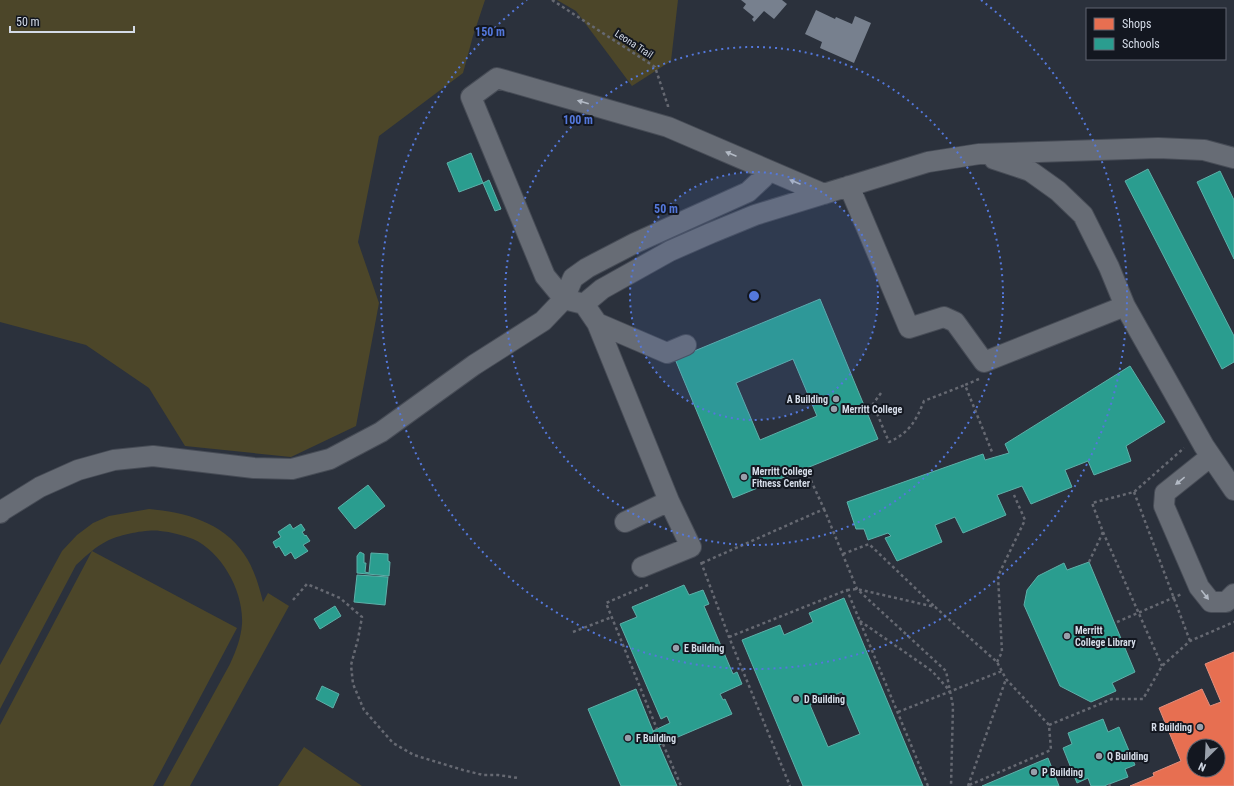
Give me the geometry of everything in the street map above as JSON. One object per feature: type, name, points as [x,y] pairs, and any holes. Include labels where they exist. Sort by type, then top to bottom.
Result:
[{"type":"lane","points":[[642,567],[691,547],[669,501],[597,322],[584,304],[564,298],[545,276],[471,97],[497,78],[516,83],[668,127],[824,194]]},
{"type":"lane","points":[[584,304],[602,289],[670,251],[755,215],[928,162],[979,154],[1158,148],[1204,150],[1234,158]]},
{"type":"lane","points":[[979,154],[1030,171],[1058,192],[1083,215],[1109,267],[1125,306],[1210,457],[1234,490]]},
{"type":"lane","points":[[0,513],[40,487],[78,470],[114,460],[153,456],[254,468],[292,469],[330,459],[381,432],[474,365],[543,321],[552,313],[564,298],[573,278],[587,268],[635,243],[748,192],[764,178],[767,170]]},
{"type":"lane","points":[[849,186],[909,328],[944,317],[955,322],[984,362],[1125,306]]},
{"type":"lane","points":[[597,322],[666,353],[686,345]]},
{"type":"lane","points":[[1210,457],[1165,493],[1164,506],[1199,587],[1211,602],[1226,602],[1234,594]]},
{"type":"lane","points":[[625,522],[669,501]]},
{"type":"path","name":"Leona Trail","points":[[552,0],[656,67],[668,106],[668,127]]},
{"type":"path","points":[[881,393],[873,404],[889,442],[900,438],[909,428],[918,416],[924,401],[990,374],[984,362]]},
{"type":"path","points":[[965,385],[992,452]]},
{"type":"path","points":[[1162,666],[1103,532],[1092,503],[1134,492],[1198,435]]},
{"type":"path","points":[[809,476],[857,589],[946,671],[953,706],[951,786]]},
{"type":"path","points":[[1134,492],[1190,641]]},
{"type":"path","points":[[997,662],[1002,652],[998,576],[1025,520],[1014,495]]},
{"type":"path","points":[[790,786],[729,637],[701,563],[824,509]]},
{"type":"path","points":[[1089,562],[1103,532]]},
{"type":"path","points":[[843,554],[869,544],[935,607],[997,662],[1006,679],[1049,725],[1051,750],[967,786]]},
{"type":"path","points":[[293,600],[307,584],[340,598],[362,617],[351,665],[353,684],[364,710],[393,743],[414,755],[463,770],[483,775],[498,775],[518,778]]},
{"type":"path","points":[[1117,622],[1199,587]]},
{"type":"path","points":[[729,637],[847,590],[857,589],[935,607]]},
{"type":"path","points":[[847,590],[928,786]]},
{"type":"path","points":[[606,603],[657,729]]},
{"type":"path","points":[[573,632],[612,617]]},
{"type":"path","points":[[860,621],[932,671],[950,690]]},
{"type":"path","points":[[1049,725],[1112,699],[1144,699],[1162,666],[1190,641],[1234,622]]},
{"type":"path","points":[[898,712],[950,690],[1002,671]]},
{"type":"path","points":[[967,786],[1006,679]]},
{"type":"path","points":[[663,744],[681,786]]},
{"type":"shaded area","points":[[0,0],[485,0],[463,73],[379,136],[358,242],[379,303],[356,426],[291,457],[185,446],[149,388],[86,345],[0,322]]},
{"type":"shaded area","points":[[557,0],[678,0],[671,61],[632,86],[576,11]]},
{"type":"shaded area","points":[[149,509],[162,510],[189,516],[214,526],[235,543],[248,559],[256,577],[263,602],[268,593],[289,606],[190,786],[163,786],[230,664],[241,634],[242,624],[242,612],[239,599],[229,574],[213,553],[204,545],[193,539],[164,531],[133,533],[107,541],[87,555],[76,565],[0,709],[0,665],[62,551],[77,535],[93,523],[109,516]]},
{"type":"shaded area","points":[[92,551],[237,628],[153,786],[0,786],[0,725]]},
{"type":"shaded area","points":[[304,747],[362,786],[278,786]]},
{"type":"building: Shops","name":"R Building","points":[[1234,652],[1234,786],[1130,786],[1154,776],[1153,773],[1181,761],[1159,708],[1202,689],[1210,706],[1221,702],[1205,664]]},
{"type":"building: Schools","points":[[471,153],[483,183],[459,192],[447,163]]},
{"type":"building: Schools","points":[[1148,169],[1234,336],[1234,362],[1222,369],[1125,181]]},
{"type":"building: Schools","points":[[1220,171],[1234,200],[1234,259],[1197,182]]},
{"type":"building: Schools","points":[[489,180],[501,209],[495,211],[483,183]]},
{"type":"building: Schools","name":"A Building","points":[[820,299],[878,439],[733,498],[675,359]],"holes":[[[793,359],[817,416],[760,440],[736,383]]]},
{"type":"building: Schools","points":[[1130,366],[1165,422],[1126,446],[1131,461],[1094,475],[1088,461],[1065,470],[1072,487],[1031,504],[1022,486],[997,495],[1006,515],[963,533],[955,517],[935,525],[942,542],[897,561],[885,538],[891,536],[888,533],[868,540],[864,529],[856,529],[847,502],[983,454],[985,460],[1009,453],[1005,444]]},
{"type":"building: Schools","points":[[368,485],[385,506],[355,529],[338,508]]},
{"type":"building: Schools","points":[[290,524],[293,529],[301,524],[305,530],[302,532],[310,541],[303,545],[308,551],[295,559],[291,552],[285,556],[279,546],[276,548],[273,542],[281,537],[278,532]]},
{"type":"building: Schools","points":[[360,552],[364,554],[364,563],[366,563],[365,572],[369,573],[371,553],[388,554],[388,561],[390,562],[389,576],[357,573],[357,556]]},
{"type":"building: Schools","points":[[1089,562],[1135,672],[1112,683],[1116,691],[1091,702],[1060,686],[1024,605],[1027,590],[1038,576],[1064,563],[1067,570]]},
{"type":"building: Schools","points":[[357,575],[388,577],[385,605],[354,602]]},
{"type":"building: Schools","name":"E Building","points":[[684,585],[689,595],[703,590],[709,604],[704,606],[733,674],[737,672],[742,684],[720,694],[723,700],[725,699],[732,714],[659,745],[653,731],[670,723],[667,716],[661,719],[620,624],[637,617],[632,607]]},
{"type":"building: Schools","name":"D Building","points":[[844,598],[923,786],[803,786],[742,640],[780,625],[784,635],[813,622],[809,613]],"holes":[[[842,692],[860,734],[828,747],[810,705]]]},
{"type":"building: Schools","points":[[335,606],[341,616],[320,629],[314,619]]},
{"type":"building: Schools","points":[[322,686],[339,694],[333,708],[316,699]]},
{"type":"building: Schools","name":"F Building","points":[[636,689],[677,786],[621,786],[588,709]]},
{"type":"building: Schools","name":"Q Building","points":[[1103,719],[1108,732],[1119,727],[1135,765],[1125,769],[1128,777],[1104,786],[1091,786],[1088,778],[1077,783],[1063,748],[1072,744],[1068,733]]},
{"type":"building: Schools","name":"P Building","points":[[1048,758],[1059,786],[982,786]]},
{"type":"building: Other","points":[[741,0],[782,0],[787,4],[774,19],[764,11],[754,22],[752,19],[754,17],[743,8],[746,4]]},
{"type":"building: Other","points":[[816,10],[835,19],[836,17],[852,24],[855,16],[871,23],[854,63],[820,48],[822,42],[805,34]]},
{"type":"place","name":"A Building","points":[[836,399]]},
{"type":"place","name":"Merritt College","points":[[834,409]]},
{"type":"place","name":"Merritt College Fitness Center","points":[[744,477]]},
{"type":"place","name":"Merritt College Library","points":[[1067,636]]},
{"type":"place","name":"E Building","points":[[676,648]]},
{"type":"place","name":"D Building","points":[[796,699]]},
{"type":"place","name":"R Building","points":[[1200,727]]},
{"type":"place","name":"F Building","points":[[628,738]]},
{"type":"place","name":"Q Building","points":[[1099,756]]},
{"type":"place","name":"P Building","points":[[1034,772]]}]
